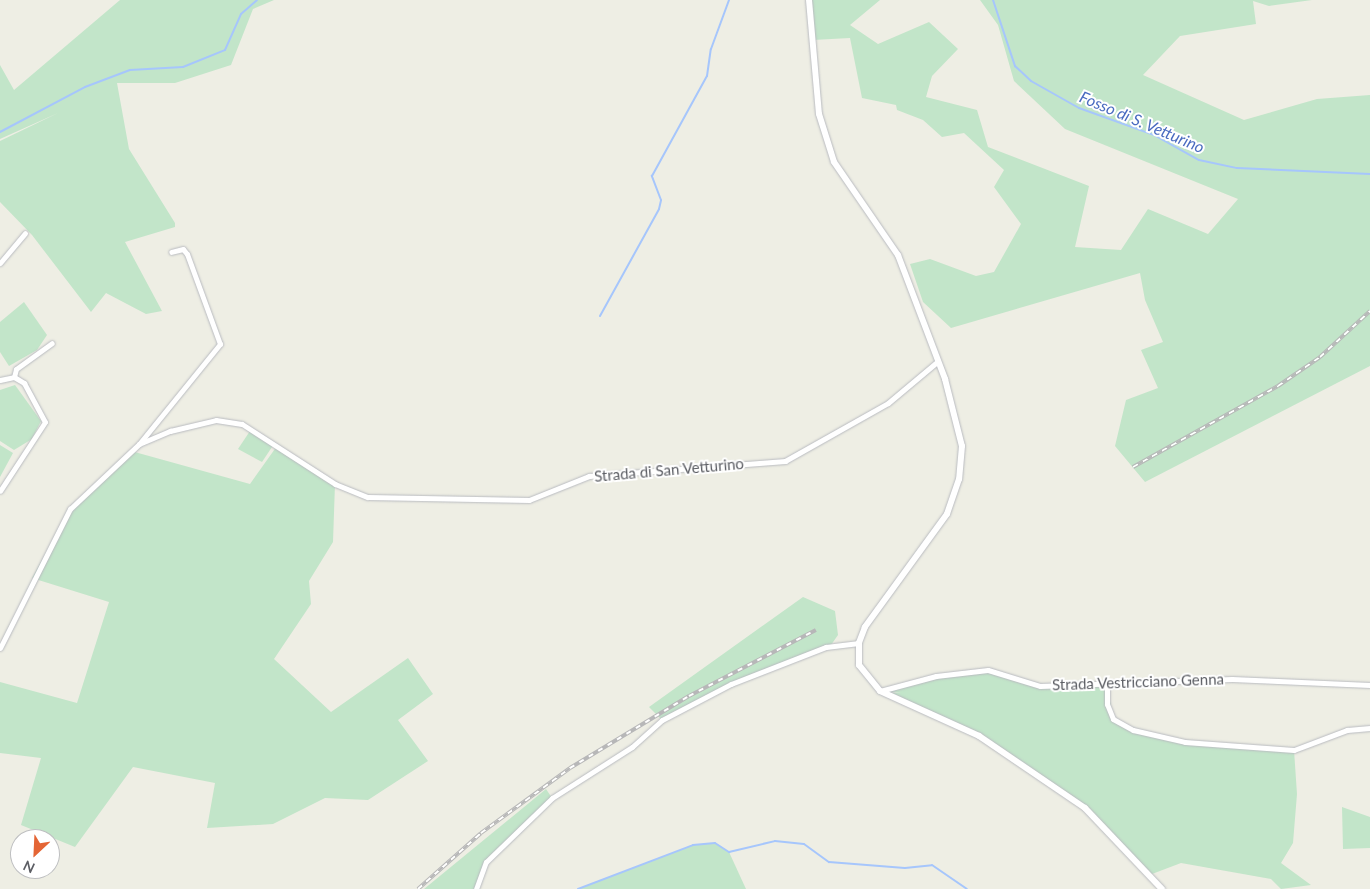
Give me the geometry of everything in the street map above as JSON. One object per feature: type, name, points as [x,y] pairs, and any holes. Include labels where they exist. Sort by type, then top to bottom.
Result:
[{"type":"street","points":[[809,0],[819,114],[834,162],[898,255],[938,361],[959,430],[959,479],[946,514],[859,643],[860,665],[880,691],[979,736],[1028,766],[1085,808],[1162,889]]},
{"type":"street","points":[[0,263],[26,233]]},
{"type":"street","points":[[139,444],[220,344],[187,254],[183,249],[171,252]]},
{"type":"street","points":[[14,377],[16,369],[52,344]]},
{"type":"street","name":"Strada di San Vetturino","points":[[0,648],[70,509],[139,444],[170,431],[230,420],[252,428],[334,484],[368,497],[528,500],[589,476],[786,461],[888,403],[938,361]]},
{"type":"street","points":[[0,380],[14,377],[24,383],[46,422],[0,491]]},
{"type":"street","points":[[476,889],[486,862],[552,798],[632,747],[662,720],[731,684],[826,646],[859,643]]},
{"type":"street","name":"Strada Vestricciano Genna","points":[[880,691],[936,676],[988,670],[1040,686],[1232,679],[1370,685]]},
{"type":"street","points":[[1107,684],[1107,704],[1113,719],[1133,730],[1185,742],[1294,750],[1347,730],[1370,728]]},
{"type":"green space","points":[[120,0],[274,0],[253,9],[231,65],[175,83],[117,83],[129,149],[175,223],[175,227],[125,242],[162,311],[146,314],[106,293],[91,312],[32,235],[0,202],[0,141],[58,113],[0,139],[0,65],[14,90]]},
{"type":"green space","points":[[809,0],[880,0],[850,25],[878,44],[929,22],[958,49],[932,76],[926,97],[977,110],[988,147],[1089,186],[1075,247],[1121,250],[1148,209],[1208,234],[1238,199],[1065,129],[1014,81],[998,25],[980,0],[1312,0],[1269,6],[1253,1],[1256,24],[1180,36],[1143,75],[1244,120],[1317,99],[1370,95],[1370,366],[1145,482],[1115,446],[1126,400],[1158,388],[1141,350],[1163,342],[1145,300],[1140,273],[951,328],[923,302],[910,264],[930,259],[976,276],[994,272],[1021,224],[994,187],[1004,170],[964,133],[942,137],[923,120],[897,110],[896,105],[862,98],[850,38],[813,40]]},
{"type":"green space","points":[[24,302],[47,335],[37,350],[9,366],[0,352],[0,322]]},
{"type":"green space","points":[[15,385],[41,421],[32,439],[14,450],[0,441],[0,390]]},
{"type":"green space","points":[[252,428],[274,444],[262,462],[238,449]]},
{"type":"green space","points":[[0,445],[13,453],[0,477]]},
{"type":"green space","points":[[277,446],[335,484],[333,542],[309,581],[311,604],[274,659],[331,712],[408,658],[433,694],[398,720],[428,761],[368,800],[325,798],[273,824],[207,828],[215,783],[133,767],[75,847],[60,841],[60,829],[31,829],[21,825],[41,758],[0,753],[0,682],[77,703],[109,602],[32,578],[70,509],[131,451],[250,484]]},
{"type":"green space","points":[[803,597],[835,611],[838,635],[831,645],[731,684],[662,720],[649,707]]},
{"type":"green space","points":[[988,670],[1040,686],[1107,683],[1113,719],[1133,730],[1185,742],[1294,750],[1297,794],[1293,843],[1281,863],[1311,885],[1281,889],[1271,879],[1181,863],[1152,874],[1085,808],[979,736],[885,693],[901,693],[880,691],[936,676]]},
{"type":"green space","points":[[546,789],[552,798],[527,827],[492,856],[476,889],[424,889]]},
{"type":"green space","points":[[1342,807],[1370,817],[1370,848],[1343,849]]},
{"type":"green space","points":[[715,843],[729,852],[746,889],[578,889],[693,845]]},
{"type":"waterway","name":"Fosso di S. Vetturino","points":[[0,132],[85,87],[130,70],[183,67],[225,50],[241,14],[257,0]]},
{"type":"waterway","points":[[600,316],[659,209],[661,200],[652,176],[707,76],[711,49],[729,0]]},
{"type":"waterway","name":"Fosso di S. Vetturino","points":[[993,0],[1015,66],[1031,81],[1079,108],[1154,135],[1199,160],[1237,168],[1370,174]]},
{"type":"waterway","points":[[578,889],[693,845],[715,843],[729,852],[775,841],[804,844],[829,862],[905,868],[932,865],[967,889]]},
{"type":"railway","points":[[1133,467],[1278,386],[1320,357],[1370,311]]},
{"type":"railway","points":[[418,889],[481,833],[570,768],[689,696],[816,630]]}]
